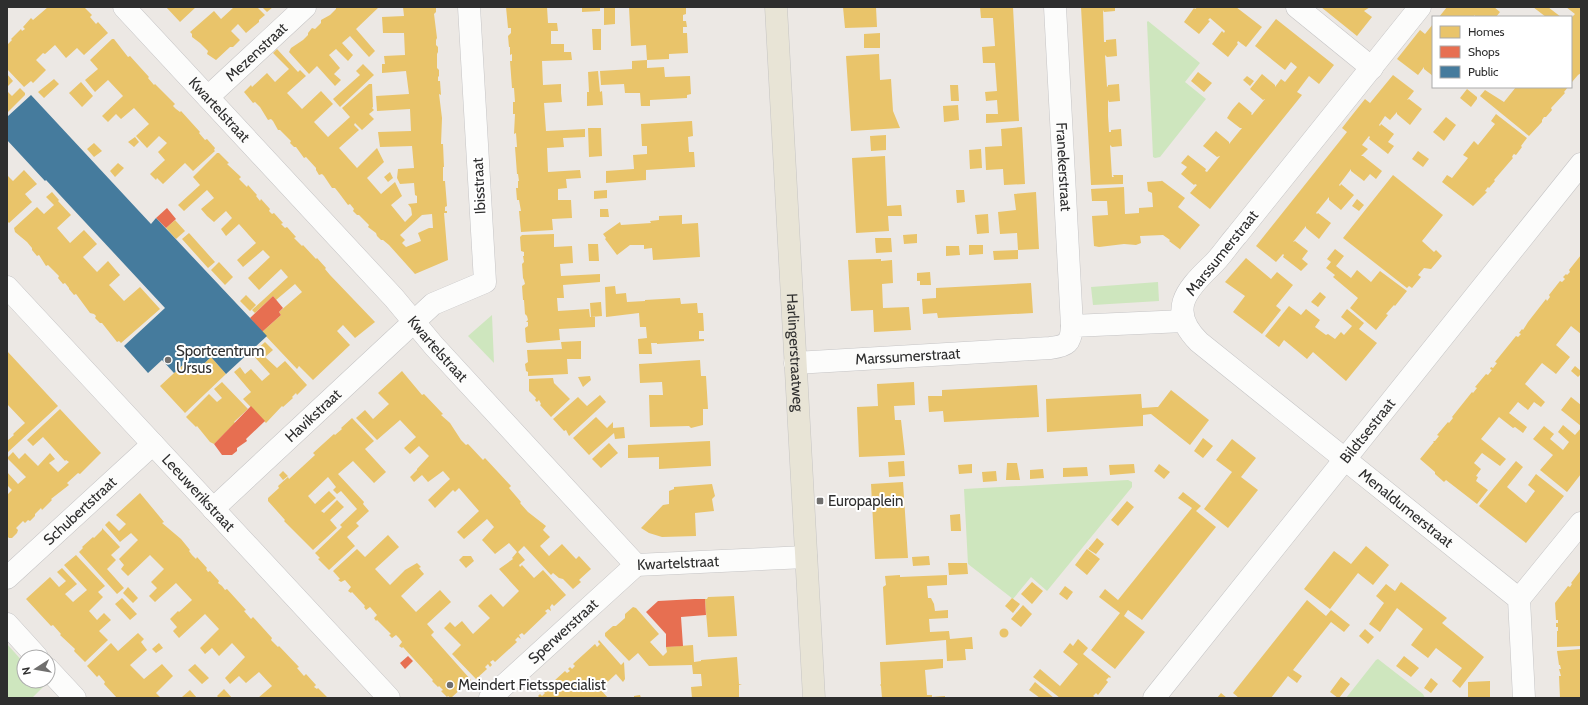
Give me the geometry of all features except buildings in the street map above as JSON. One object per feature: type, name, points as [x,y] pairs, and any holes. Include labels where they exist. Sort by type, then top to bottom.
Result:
[{"type":"main road","name":"Harlingerstraatweg","points":[[776,7],[814,698]]},
{"type":"street","name":"Kwartelstraat","points":[[124,7],[394,298],[434,346],[636,565],[806,557]]},
{"type":"street","name":"Mezenstraat","points":[[208,97],[305,7]]},
{"type":"street","name":"Ibisstraat","points":[[413,322],[433,304],[485,282],[469,7]]},
{"type":"street","name":"Franekerstraat","points":[[1055,7],[1072,326]]},
{"type":"street","points":[[1297,7],[1372,68]]},
{"type":"street","name":"Marssumerstraat","points":[[1184,321],[1184,299],[1188,290],[1201,274],[1217,259],[1420,7]]},
{"type":"street","name":"Bildtsestraat","points":[[1154,698],[1581,164]]},
{"type":"street","name":"Leeuwerikstraat","points":[[7,287],[389,698]]},
{"type":"street","points":[[1072,326],[1184,321]]},
{"type":"street","name":"Menaldumerstraat","points":[[1184,321],[1190,334],[1199,342],[1519,599]]},
{"type":"street","name":"Havikstraat","points":[[213,509],[413,322]]},
{"type":"street","name":"Marssumerstraat","points":[[796,363],[1061,347],[1067,344],[1071,337],[1072,326]]},
{"type":"street","name":"Schubertstraat","points":[[7,578],[153,444]]},
{"type":"street","points":[[1524,698],[1519,599],[1581,523]]},
{"type":"street","name":"Sperwerstraat","points":[[490,698],[636,565]]},
{"type":"street","points":[[7,624],[30,649]]},
{"type":"street","points":[[56,678],[75,698]]},
{"type":"green space","points":[[1148,21],[1200,63],[1185,82],[1206,99],[1160,157],[1155,158],[1153,157]]},
{"type":"green space","points":[[1158,282],[1159,301],[1093,305],[1091,287]]},
{"type":"green space","points":[[492,315],[494,363],[468,336]]},
{"type":"green space","points":[[1128,480],[1132,482],[1132,487],[1047,591],[1031,577],[1013,599],[968,564],[964,489]]},
{"type":"green space","points":[[7,644],[16,654],[16,689],[41,689],[32,698],[7,698]]},
{"type":"green space","points":[[1378,659],[1423,694],[1425,698],[1346,698]]},
{"type":"place","name":"Sportcentrum Ursus","points":[[168,360]]},
{"type":"place","name":"Europaplein","points":[[820,501]]},
{"type":"place","name":"Meindert Fietsspecialist","points":[[450,685]]}]
